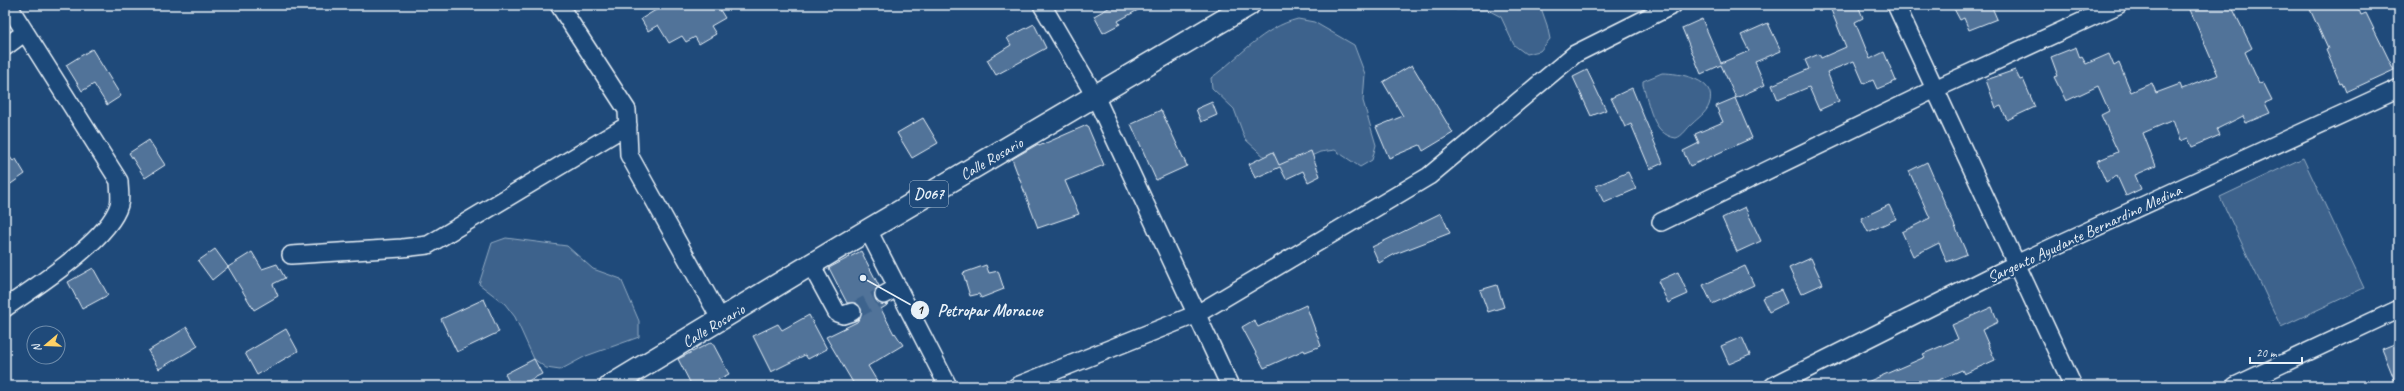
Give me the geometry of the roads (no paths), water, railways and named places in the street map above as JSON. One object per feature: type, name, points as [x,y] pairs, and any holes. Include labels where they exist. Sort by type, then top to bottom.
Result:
[{"type":"main road","name":"Calle Rosario","points":[[610,386],[868,230],[1249,5]]},
{"type":"street","points":[[5,308],[80,254],[111,220],[120,205],[119,181],[24,33],[8,5]]},
{"type":"street","points":[[559,5],[627,110],[629,155],[721,320]]},
{"type":"street","points":[[1042,5],[1095,96],[1230,386]]},
{"type":"street","points":[[1017,386],[1197,314],[1429,176],[1575,54],[1673,5]]},
{"type":"street","points":[[1896,5],[2073,386]]},
{"type":"street","points":[[1661,222],[1935,89],[2118,5]]},
{"type":"street","points":[[5,47],[24,33]]},
{"type":"street","name":"Sargento Ayudante Bernardino Medina","points":[[1773,386],[2016,264],[2399,88]]},
{"type":"street","points":[[291,255],[428,245],[628,124]]},
{"type":"street","points":[[868,230],[891,291],[948,386]]},
{"type":"street","points":[[811,265],[838,313],[843,315],[852,312]]},
{"type":"street","points":[[2235,386],[2399,309]]},
{"type":"tunnel","points":[[852,312],[884,295]]},
{"type":"place","name":"Petropar Moracue","points":[[863,278]]}]
